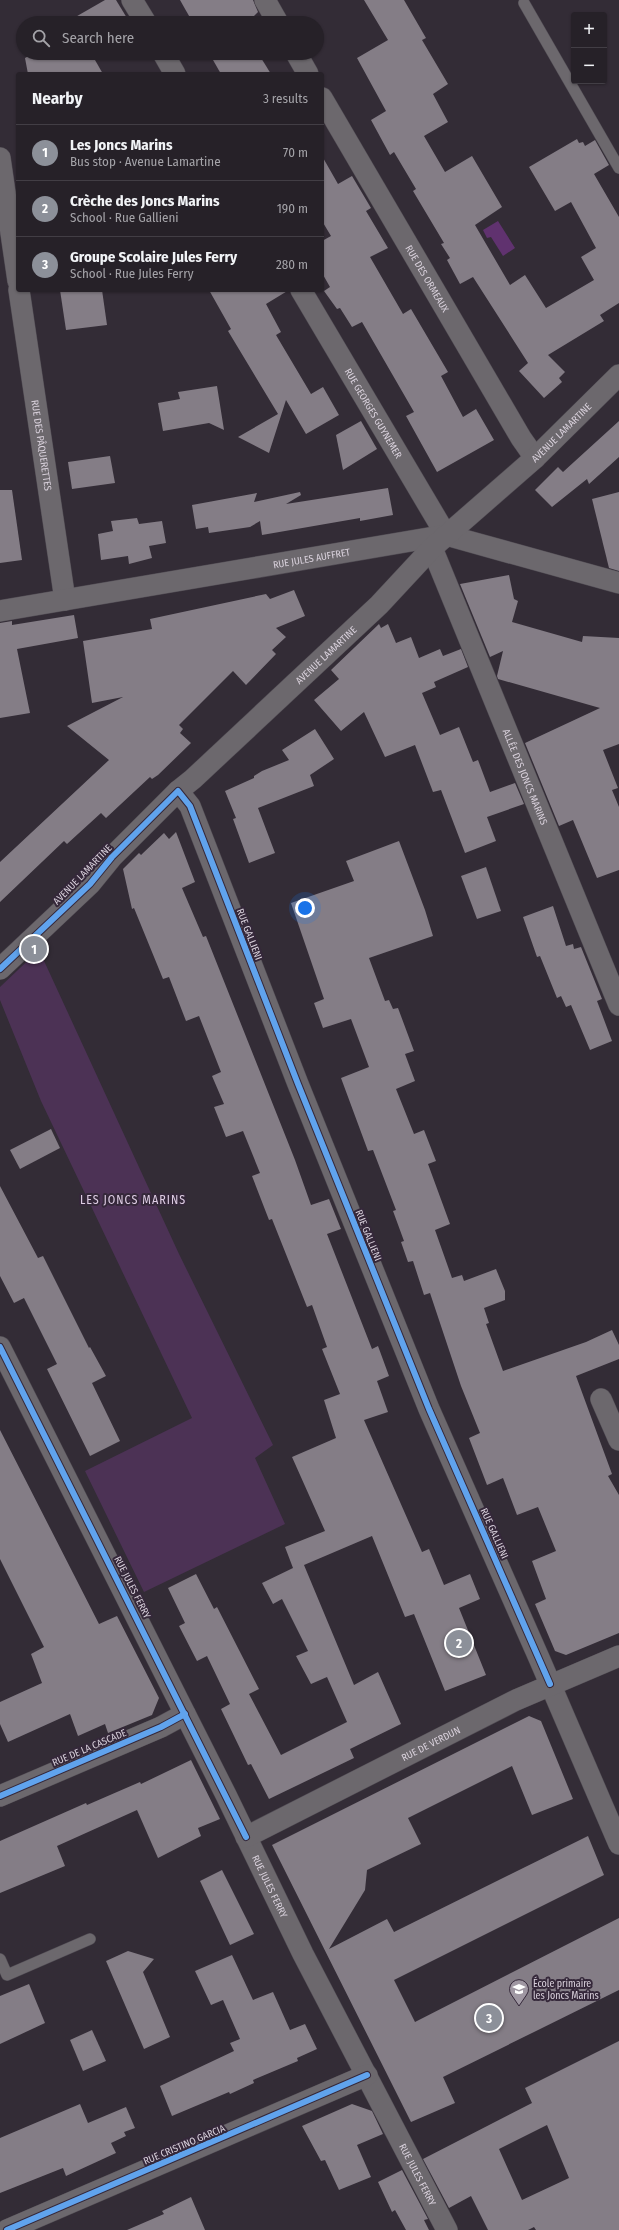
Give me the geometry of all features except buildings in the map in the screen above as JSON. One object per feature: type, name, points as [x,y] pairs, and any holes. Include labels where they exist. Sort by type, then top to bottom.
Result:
[{"type":"street","points":[[132,0],[142,16]]},
{"type":"street","points":[[264,0],[274,16]]},
{"type":"street","points":[[167,60],[174,72]]},
{"type":"street","points":[[300,60],[307,72]]},
{"type":"street","name":"RUE DES ORMEAUX","points":[[324,101],[535,458]]},
{"type":"street","points":[[0,158],[16,267]]},
{"type":"street","name":"RUE DES PÂQUERETTES","points":[[19,292],[65,600]]},
{"type":"street","name":"RUE GEORGES GUYNEMER","points":[[302,292],[439,542]]},
{"type":"street","name":"AVENUE LAMARTINE","points":[[0,969],[90,884],[112,857],[178,791],[193,779],[379,605],[439,542],[535,458],[619,375]]},
{"type":"street","name":"RUE JULES AUFFRET","points":[[0,611],[439,542],[619,582]]},
{"type":"street","name":"ALLÉE DES JONCS MARINS","points":[[439,542],[619,1005]]},
{"type":"street","name":"RUE GALLIENI","points":[[178,791],[190,806],[300,1091],[429,1409],[619,1844]]},
{"type":"street","name":"RUE JULES FERRY","points":[[0,1347],[186,1714],[304,1954],[368,2075],[446,2230]]},
{"type":"street","points":[[601,1399],[619,1440]]},
{"type":"street","name":"RUE DE VERDUN","points":[[246,1837],[550,1684],[619,1656]]},
{"type":"street","name":"RUE DE LA CASCADE","points":[[0,1796],[161,1727],[186,1714]]},
{"type":"street","name":"RUE CRISTINO GARCIA","points":[[7,2230],[368,2075]]},
{"type":"lane","points":[[524,3],[619,168]]},
{"type":"lane","points":[[0,1959],[7,1976],[90,1939]]},
{"type":"shaded area","points":[[498,221],[515,248],[503,256],[491,237],[487,238],[483,230]]},
{"type":"shaded area","points":[[39,950],[179,1254],[273,1445],[255,1458],[285,1524],[144,1592],[85,1471],[192,1418],[41,1101],[0,1000],[0,987]]},
{"type":"cycle path","points":[[0,969],[90,884],[112,857],[178,791],[190,806],[298,1084],[429,1409],[550,1684]]},
{"type":"cycle path","points":[[0,1347],[246,1837]]},
{"type":"cycle path","points":[[0,1796],[161,1727],[185,1714]]},
{"type":"cycle path","points":[[7,2230],[367,2075]]},
{"type":"place","name":"Les Joncs Marins","points":[[34,949]]},
{"type":"place","name":"Crèche des Joncs Marins","points":[[459,1643]]},
{"type":"place","name":"École primaire les Joncs Marins","points":[[519,2006]]},
{"type":"place","name":"Groupe Scolaire Jules Ferry","points":[[489,2018]]},
{"type":"district","name":"LES JONCS MARINS","points":[[133,1200]]}]
